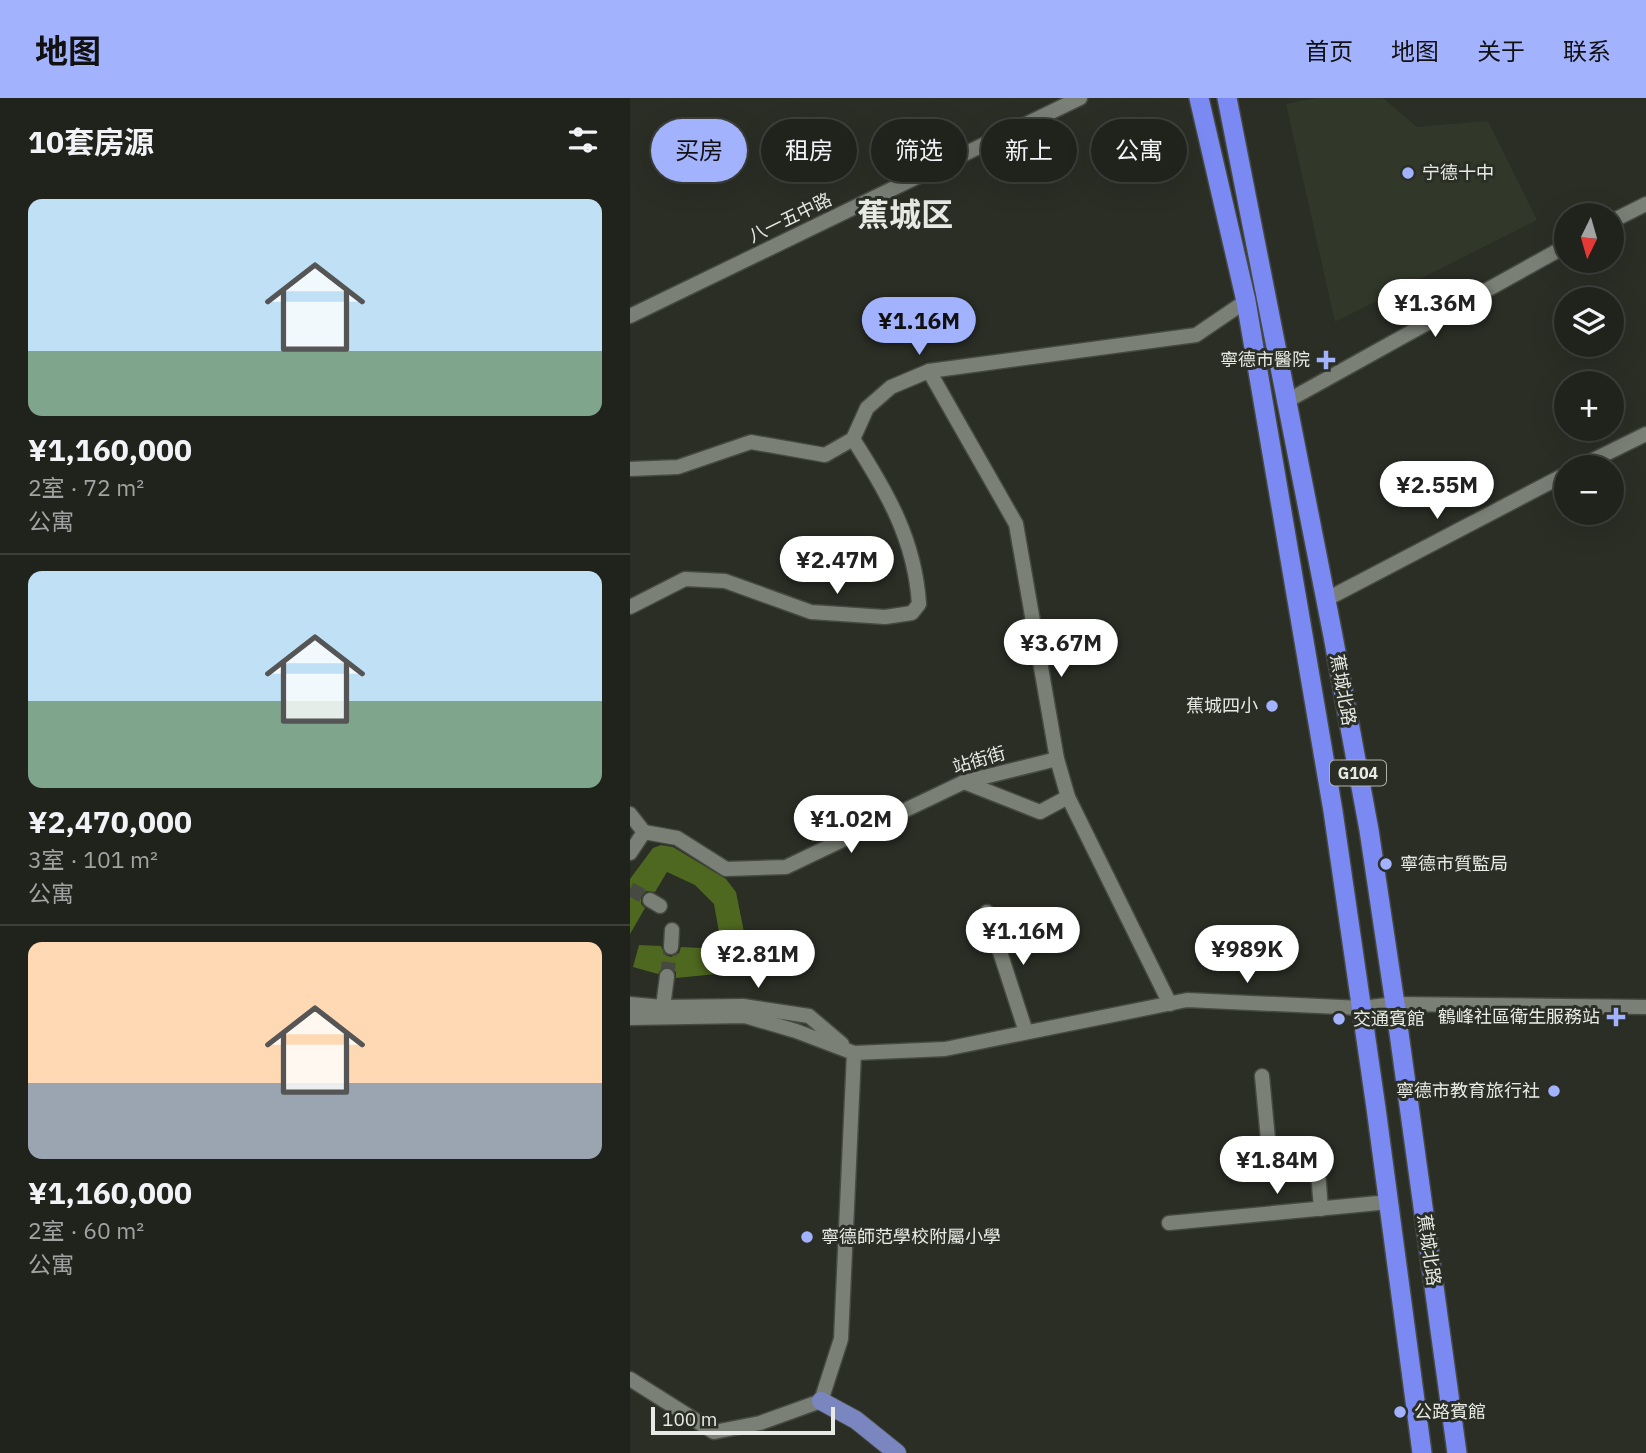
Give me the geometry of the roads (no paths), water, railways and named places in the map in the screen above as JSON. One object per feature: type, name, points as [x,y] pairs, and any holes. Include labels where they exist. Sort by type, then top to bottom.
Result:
[{"type":"highway","name":"蕉城北路","points":[[1199,98],[1246,301],[1333,811],[1422,1453]]},
{"type":"highway","name":"蕉城北路","points":[[1227,98],[1367,817],[1457,1453]]},
{"type":"main road","points":[[821,1401],[856,1420],[897,1453]]},
{"type":"street","name":"八一五中路","points":[[630,316],[1080,98]]},
{"type":"street","points":[[1624,215],[1646,204]]},
{"type":"street","points":[[1287,401],[1554,253]]},
{"type":"street","points":[[630,468],[678,467],[751,442],[825,455],[853,439],[867,408],[891,387],[929,371],[1196,335],[1246,301]]},
{"type":"street","points":[[929,371],[1016,524],[1057,759],[1068,797],[1170,1004]]},
{"type":"street","points":[[1603,455],[1646,434]]},
{"type":"street","points":[[630,607],[685,579],[725,580],[811,612],[884,617],[912,614],[919,604],[917,574],[901,525],[885,488],[853,439]]},
{"type":"street","points":[[1325,600],[1554,480]]},
{"type":"street","name":"站街街","points":[[645,832],[677,838],[726,869],[786,867],[964,782],[1057,759]]},
{"type":"street","points":[[964,782],[1040,811],[1068,797]]},
{"type":"street","points":[[630,814],[645,832],[630,853]]},
{"type":"street","points":[[987,912],[1026,1032]]},
{"type":"street","points":[[670,947],[672,930]]},
{"type":"street","points":[[663,1007],[667,976]]},
{"type":"street","points":[[630,1018],[745,1016],[796,1031],[854,1053],[945,1049],[1187,1000],[1362,1008],[1395,1004],[1646,1007]]},
{"type":"street","points":[[630,1004],[663,1007],[743,1006],[809,1016],[854,1053]]},
{"type":"street","points":[[630,1379],[714,1432],[761,1423],[821,1401],[841,1339],[854,1053]]},
{"type":"street","points":[[1262,1076],[1271,1171],[1318,1172],[1321,1209]]},
{"type":"street","points":[[1169,1223],[1389,1202]]},
{"type":"tunnel","points":[[630,889],[650,900]]},
{"type":"tunnel","points":[[667,976],[671,947]]},
{"type":"place","name":"宁德十中","points":[[1408,173]]},
{"type":"place","name":"寧德市醫院","points":[[1326,360]]},
{"type":"place","name":"蕉城四小","points":[[1272,706]]},
{"type":"place","name":"寧德市質監局","points":[[1386,864]]},
{"type":"place","name":"鶴峰社區衛生服務站","points":[[1616,1017]]},
{"type":"place","name":"交通賓館","points":[[1339,1019]]},
{"type":"place","name":"寧德市教育旅行社","points":[[1554,1091]]},
{"type":"place","name":"寧德師范學校附屬小學","points":[[807,1237]]},
{"type":"place","name":"公路賓館","points":[[1400,1412]]},
{"type":"district","name":"蕉城区","points":[[905,215]]}]
